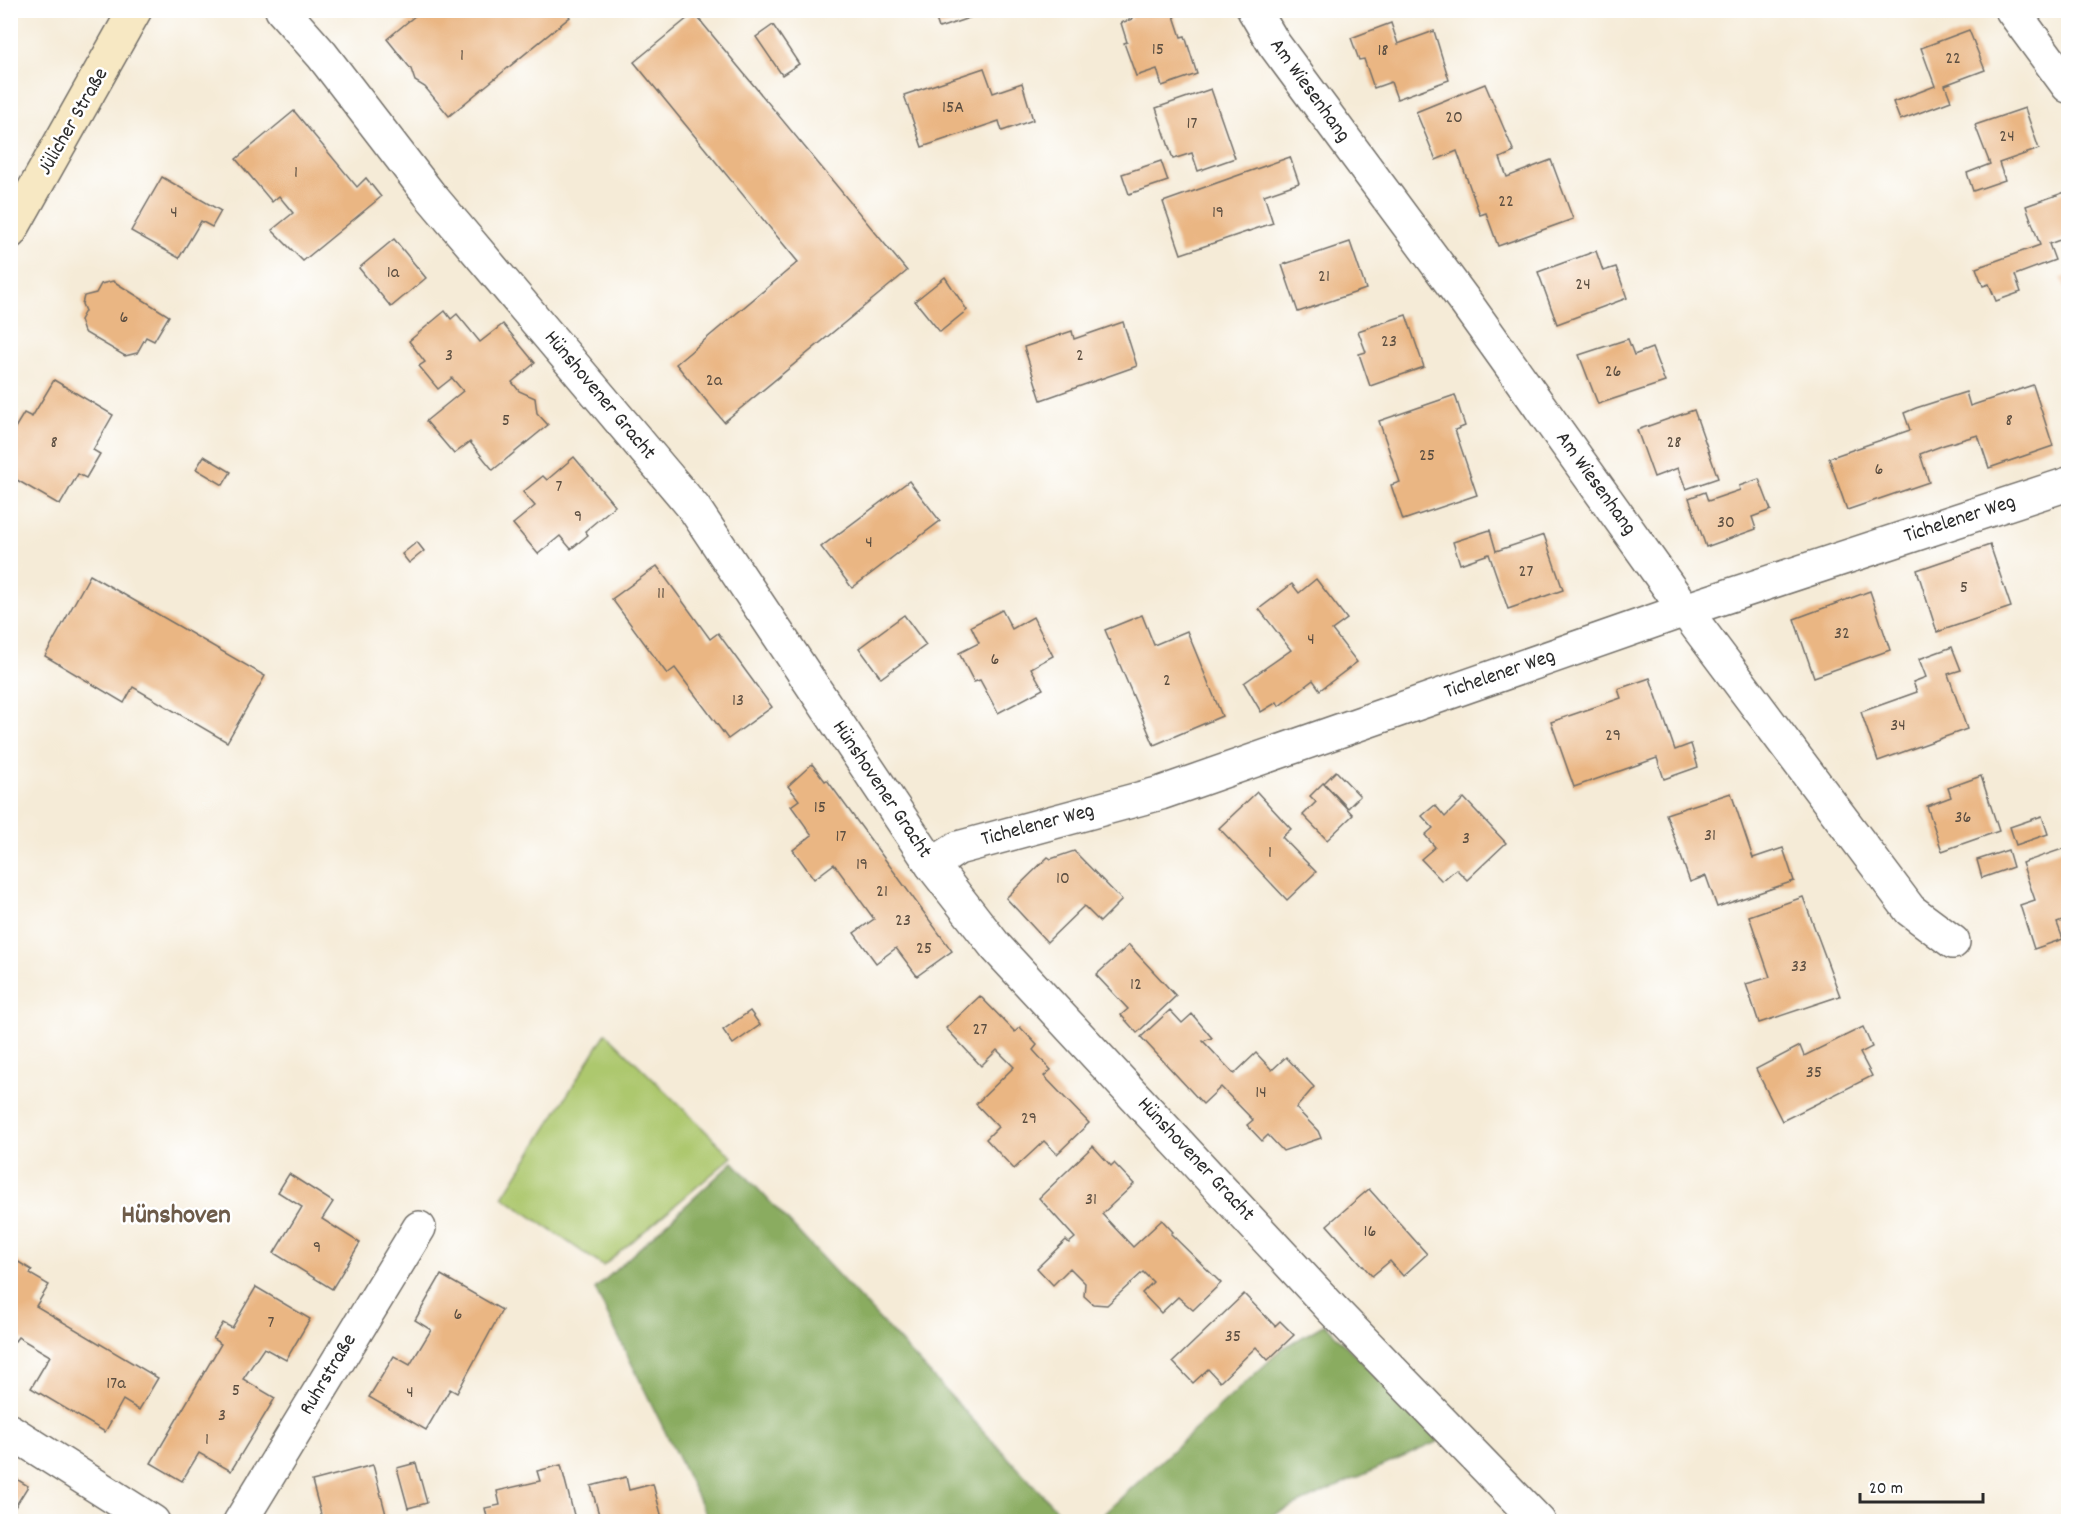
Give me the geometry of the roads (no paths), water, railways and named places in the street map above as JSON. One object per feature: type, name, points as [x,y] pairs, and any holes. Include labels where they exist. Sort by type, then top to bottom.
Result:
[{"type":"street","name":"Jülicher Straße","points":[[10,232],[135,10]]},
{"type":"street","name":"Hünshovener Gracht","points":[[282,10],[322,55],[429,194],[694,508],[932,865],[996,947],[1332,1309],[1535,1520]]},
{"type":"street","name":"Am Wiesenhang","points":[[1254,10],[1274,44],[1466,303],[1685,610],[1910,910],[1953,942]]},
{"type":"street","points":[[2012,10],[2065,72]]},
{"type":"street","name":"Tichelener Weg","points":[[932,865],[958,848],[1161,793],[1685,610],[2068,484]]},
{"type":"street","name":"Ruhrstraße","points":[[240,1521],[419,1228]]},
{"type":"street","points":[[10,1431],[153,1521]]},
{"type":"district","name":"Hünshoven","points":[[176,1216]]}]
